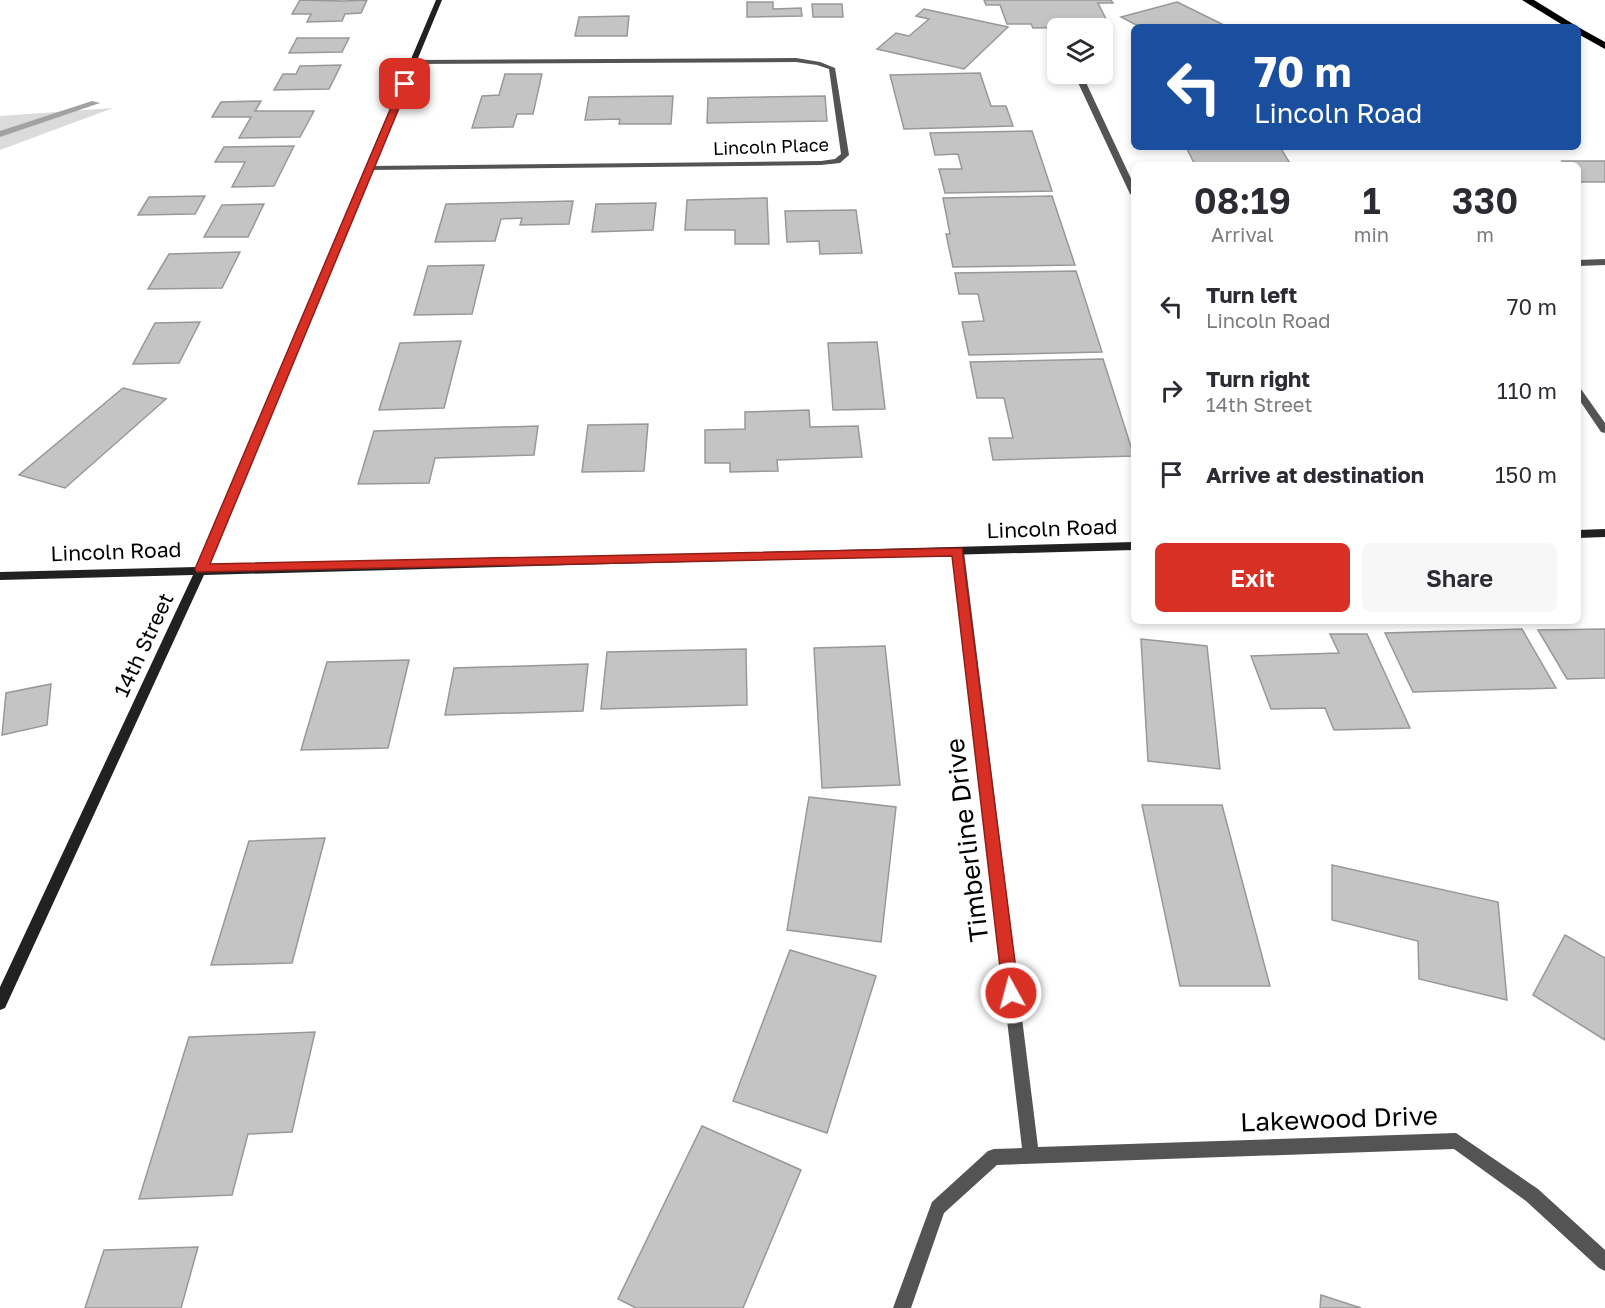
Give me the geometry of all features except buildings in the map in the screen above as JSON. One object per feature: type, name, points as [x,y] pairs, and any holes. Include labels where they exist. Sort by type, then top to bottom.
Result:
[{"type":"highway","points":[[1527,0],[1568,24]]},
{"type":"highway","points":[[1581,32],[1605,46]]},
{"type":"street","name":"14th Street","points":[[0,1003],[201,569],[439,0]]},
{"type":"street","name":"Lincoln Place","points":[[370,168],[821,163],[837,161],[845,155],[832,69],[818,63],[796,60],[414,62]]},
{"type":"street","points":[[1083,84],[1131,188]]},
{"type":"street","points":[[1581,263],[1605,262]]},
{"type":"street","points":[[1581,395],[1605,430]]},
{"type":"street","points":[[1581,534],[1605,533]]},
{"type":"street","name":"Lincoln Road","points":[[0,576],[1131,546]]},
{"type":"street","name":"Timberline Drive","points":[[957,551],[1031,1156]]},
{"type":"street","name":"Lakewood Drive","points":[[1031,1156],[1456,1141],[1532,1195],[1605,1262]]},
{"type":"street","points":[[902,1308],[938,1208],[994,1157],[1031,1156]]},
{"type":"shaded area","points":[[113,108],[0,150],[0,116]]},
{"type":"waterway","points":[[0,134],[95,103]]},
{"type":"route","points":[[405,84],[201,569],[957,551],[1011,993]]}]
